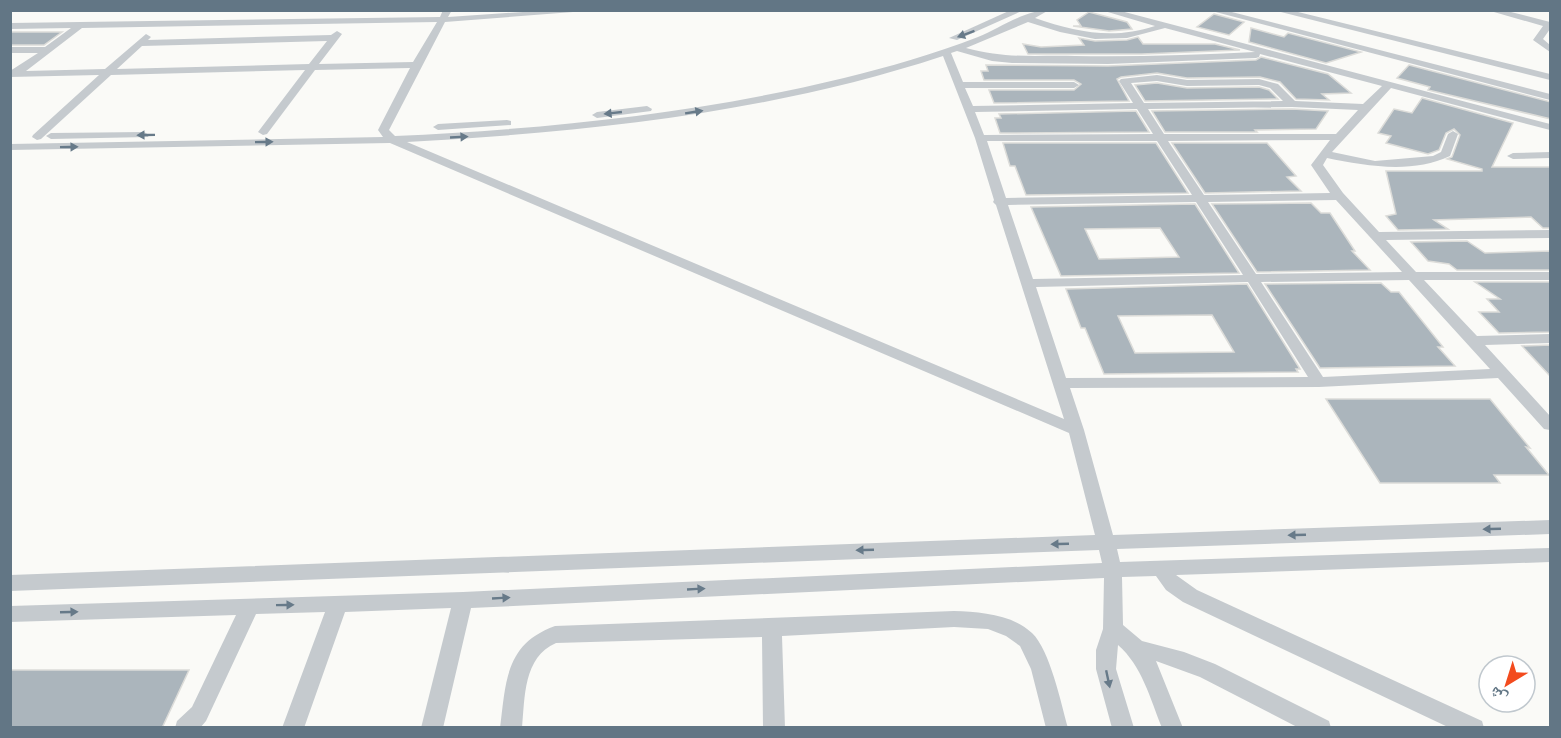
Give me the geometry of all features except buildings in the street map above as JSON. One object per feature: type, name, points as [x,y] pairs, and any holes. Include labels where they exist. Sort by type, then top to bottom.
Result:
[{"type":"street","points":[[142,23],[158,10]]},
{"type":"street","points":[[250,21],[260,10]]},
{"type":"street","points":[[294,20],[303,10]]},
{"type":"street","points":[[10,26],[337,20],[346,15],[535,16],[595,10]]},
{"type":"street","points":[[10,147],[356,140],[665,107],[822,76],[910,52],[1045,10]]},
{"type":"street","points":[[1105,10],[1551,127]]},
{"type":"street","points":[[1212,10],[1551,97]]},
{"type":"street","points":[[1277,10],[1551,77]]},
{"type":"street","points":[[1491,10],[1551,25],[1542,32],[1538,40],[1551,50]]},
{"type":"street","points":[[263,132],[333,38],[346,15]]},
{"type":"street","points":[[387,135],[416,65],[446,15]]},
{"type":"street","points":[[10,137],[263,132],[387,135],[556,129],[627,122],[699,111],[825,86],[952,50],[1024,15],[1073,34],[1094,38],[1137,35],[1163,26]]},
{"type":"street","points":[[38,137],[159,23]]},
{"type":"street","points":[[13,75],[80,25]]},
{"type":"street","points":[[140,43],[333,38]]},
{"type":"street","points":[[10,50],[49,50]]},
{"type":"street","points":[[952,50],[1001,59],[1108,61],[1273,55]]},
{"type":"street","points":[[952,50],[959,85],[980,138],[999,202],[1062,383],[1113,570],[1113,629],[1106,650],[1106,669],[1123,728]]},
{"type":"street","points":[[1108,61],[1126,80],[1138,106],[1319,382]]},
{"type":"street","points":[[13,75],[416,65]]},
{"type":"street","points":[[1126,80],[1157,78],[1187,83],[1259,82],[1274,86],[1292,104]]},
{"type":"street","points":[[959,85],[1074,85]]},
{"type":"street","points":[[1389,85],[1318,161],[1317,168],[1339,196],[1551,425]]},
{"type":"street","points":[[967,109],[1292,104],[1366,107]]},
{"type":"street","points":[[1325,154],[1375,165],[1435,159],[1446,154],[1453,134]]},
{"type":"street","points":[[387,135],[1076,430]]},
{"type":"street","points":[[980,138],[1339,137]]},
{"type":"street","points":[[1513,156],[1551,155]]},
{"type":"street","points":[[999,202],[1339,196]]},
{"type":"street","points":[[1378,236],[1550,234]]},
{"type":"street","points":[[1029,283],[1252,280],[1413,274],[1551,276]]},
{"type":"street","points":[[1474,341],[1551,338]]},
{"type":"street","points":[[1062,383],[1319,382],[1503,373]]},
{"type":"street","points":[[10,583],[1551,527]]},
{"type":"street","points":[[10,614],[463,600],[1160,568],[1551,555]]},
{"type":"street","points":[[1160,568],[1173,585],[1190,596],[1474,728]]},
{"type":"street","points":[[432,728],[463,600]]},
{"type":"street","points":[[293,728],[338,604]]},
{"type":"street","points":[[185,728],[199,714],[251,605]]},
{"type":"street","points":[[511,728],[517,682],[523,661],[534,645],[546,637],[565,634],[772,628],[954,619],[988,621],[1021,635],[1034,651],[1044,677],[1057,728]]},
{"type":"street","points":[[772,628],[774,728]]},
{"type":"street","points":[[1113,629],[1137,649],[1148,667],[1173,728]]},
{"type":"street","points":[[1137,649],[1155,651],[1195,666],[1321,728]]}]
